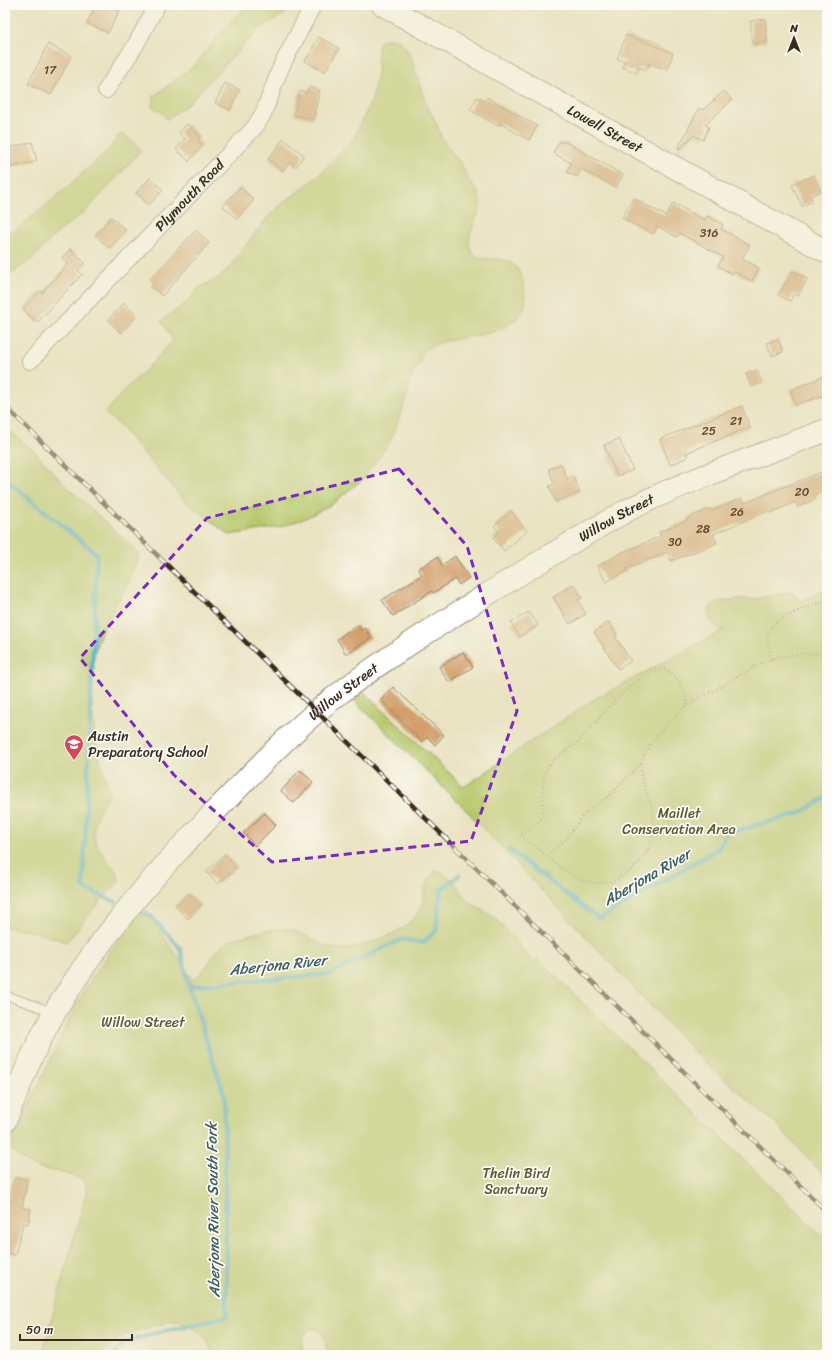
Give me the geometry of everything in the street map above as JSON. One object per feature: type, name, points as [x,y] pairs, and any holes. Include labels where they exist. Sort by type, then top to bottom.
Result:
[{"type":"main road","name":"Lowell Street","points":[[383,5],[827,252]]},
{"type":"main road","name":"Willow Street","points":[[5,1121],[25,1072],[54,1012],[92,955],[143,890],[204,823],[257,768],[317,711],[340,693],[425,634],[567,545],[629,510],[705,477],[827,430]]},
{"type":"street","points":[[106,90],[135,46],[157,5]]},
{"type":"street","name":"Plymouth Road","points":[[30,361],[256,127],[263,114],[281,67],[313,5]]},
{"type":"lane","points":[[5,995],[54,1012]]},
{"type":"path","points":[[771,659],[767,640],[768,632],[772,626],[786,617],[827,600]]},
{"type":"path","points":[[688,705],[681,684],[672,673],[664,669],[653,670],[645,675],[612,703],[581,739],[554,760],[545,773],[542,817],[535,826],[520,835],[571,875],[588,883],[599,884],[615,880],[642,860],[651,846],[653,833],[652,807],[645,792],[642,776],[642,762],[647,748],[655,738],[688,705],[771,659],[827,653]]},
{"type":"path","points":[[546,856],[565,840],[585,814],[610,795],[642,762]]},
{"type":"highlighted area","points":[[399,469],[467,546],[517,711],[471,841],[272,862],[174,775],[80,658],[207,518]]},
{"type":"green space","points":[[250,5],[292,5],[286,13],[259,29],[187,105],[167,119],[162,112],[152,107],[154,96],[195,65],[228,24]]},
{"type":"green space","points":[[381,40],[399,40],[410,55],[426,104],[435,120],[443,140],[457,158],[478,192],[480,204],[470,236],[470,248],[474,254],[480,257],[506,261],[514,265],[520,273],[524,287],[526,298],[525,306],[516,320],[504,328],[491,333],[446,341],[432,346],[421,353],[420,363],[412,375],[406,400],[391,440],[363,479],[332,504],[308,517],[281,527],[229,535],[184,500],[116,422],[105,413],[128,386],[147,369],[173,340],[161,321],[185,304],[199,288],[218,278],[228,269],[265,220],[278,207],[317,177],[354,138],[372,99],[377,75],[378,46]]},
{"type":"green space","points":[[121,134],[126,136],[141,149],[136,156],[89,208],[54,236],[34,258],[5,278],[5,235],[21,226],[63,191],[108,150]]},
{"type":"green space","name":"Austin Preparatory School","points":[[5,427],[34,451],[64,484],[139,553],[133,574],[101,632],[92,660],[89,705],[93,717],[96,743],[109,794],[95,820],[94,835],[96,843],[118,876],[119,882],[102,899],[67,942],[34,932],[5,927]]},
{"type":"green space","name":"Maillet Conservation Area","points":[[827,590],[827,1179],[779,1127],[700,1058],[466,810],[352,698],[363,691],[464,787],[591,701],[724,630],[714,625],[708,614],[711,606],[716,602],[736,599],[755,599],[789,592],[795,594],[799,601]]},
{"type":"green space","name":"Thelin Bird Sanctuary","points":[[435,871],[441,872],[454,881],[467,900],[495,918],[533,961],[538,959],[827,1241],[827,1355],[327,1355],[323,1336],[314,1328],[304,1335],[302,1342],[303,1355],[215,1355],[205,1338],[197,1330],[180,1322],[172,1321],[127,1334],[99,1355],[42,1355],[86,1192],[85,1182],[73,1176],[40,1168],[27,1163],[12,1151],[13,1138],[77,1003],[97,970],[140,910],[143,912],[146,910],[193,980],[204,970],[219,948],[234,939],[253,933],[276,929],[288,929],[299,932],[324,945],[337,949],[357,947],[388,936],[404,927],[418,912],[421,907],[427,883]]},
{"type":"building","points":[[96,5],[122,5],[108,33],[87,23]]},
{"type":"building","points":[[765,19],[767,42],[753,44],[750,21]]},
{"type":"building","points":[[626,35],[673,53],[667,70],[649,63],[647,70],[639,67],[637,73],[622,67],[625,61],[617,59]]},
{"type":"building","points":[[319,37],[339,48],[325,72],[305,61]]},
{"type":"building","points":[[48,44],[71,56],[51,95],[28,84]]},
{"type":"building","points":[[225,83],[240,90],[230,110],[215,103]]},
{"type":"building","points":[[309,87],[320,90],[313,119],[294,115],[300,91],[307,93]]},
{"type":"building","points":[[724,91],[732,100],[705,125],[709,127],[703,140],[694,135],[679,149],[678,148],[699,108],[703,110]]},
{"type":"building","points":[[477,97],[485,101],[487,97],[537,126],[529,140],[499,123],[498,126],[470,110]]},
{"type":"building","points":[[187,124],[200,137],[197,140],[203,145],[189,161],[176,149],[185,139],[179,133]]},
{"type":"building","points":[[283,139],[304,155],[296,167],[290,162],[283,171],[268,159]]},
{"type":"building","points":[[560,141],[563,143],[564,141],[623,175],[616,188],[582,169],[577,177],[567,172],[571,163],[553,153]]},
{"type":"building","points":[[32,142],[37,161],[5,169],[5,149]]},
{"type":"building","points":[[814,175],[821,191],[810,196],[813,201],[802,206],[792,185]]},
{"type":"building","points":[[150,178],[163,190],[149,205],[136,193]]},
{"type":"building","points":[[240,187],[254,200],[237,219],[223,206]]},
{"type":"building","points":[[633,198],[666,216],[673,203],[705,220],[708,216],[723,225],[721,229],[750,245],[742,259],[759,268],[752,281],[735,272],[733,274],[718,266],[723,257],[679,233],[677,237],[657,226],[653,234],[622,218]]},
{"type":"building","points":[[111,217],[126,230],[109,248],[95,235]]},
{"type":"building","points":[[196,230],[209,243],[162,296],[151,286],[154,283],[150,279]]},
{"type":"building","points":[[70,249],[85,263],[78,270],[82,274],[37,323],[23,309],[40,291],[42,293],[68,264],[62,258]]},
{"type":"building","points":[[792,271],[807,279],[798,296],[794,294],[790,301],[778,295]]},
{"type":"building","points":[[124,303],[137,316],[121,333],[108,320]]},
{"type":"building","points":[[778,339],[783,352],[772,356],[767,343]]},
{"type":"building","points":[[757,370],[762,383],[751,387],[746,374]]},
{"type":"building","points":[[827,375],[827,394],[796,405],[790,390]]},
{"type":"building","points":[[742,406],[750,427],[686,453],[688,457],[670,465],[660,439]]},
{"type":"building","points":[[619,439],[633,470],[617,476],[604,445]]},
{"type":"building","points":[[561,464],[567,479],[573,476],[580,492],[556,502],[549,486],[554,484],[549,469]]},
{"type":"building","points":[[827,470],[827,490],[814,495],[816,499],[798,507],[796,502],[770,513],[769,511],[713,534],[717,543],[671,561],[668,552],[626,569],[627,571],[606,582],[597,566],[623,552],[661,536],[659,532],[688,520],[687,518],[710,509],[711,511],[742,498],[744,503]]},
{"type":"building","points":[[511,511],[527,531],[504,551],[493,538],[499,532],[494,526]]},
{"type":"building","points":[[455,556],[469,578],[459,585],[455,579],[433,593],[432,591],[393,616],[382,600],[422,575],[418,569],[437,557],[442,565]]},
{"type":"building","points":[[574,584],[582,598],[578,600],[586,614],[570,624],[553,597]]},
{"type":"building","points":[[529,612],[538,625],[520,637],[511,623]]},
{"type":"building","points":[[609,622],[617,635],[615,637],[631,661],[618,669],[594,632]]},
{"type":"building","points":[[357,625],[361,631],[365,628],[371,638],[346,654],[337,639]]},
{"type":"building","points":[[463,652],[473,667],[449,682],[439,667]]},
{"type":"building","points":[[393,687],[444,735],[435,745],[427,737],[422,742],[381,700]]},
{"type":"building","points":[[300,770],[313,782],[294,803],[281,791]]},
{"type":"building","points":[[265,813],[276,825],[255,846],[243,833]]},
{"type":"building","points":[[225,854],[237,867],[218,884],[206,872]]},
{"type":"building","points":[[188,893],[201,905],[188,919],[175,906]]},
{"type":"building","points":[[15,1177],[27,1180],[22,1208],[31,1210],[28,1224],[23,1223],[15,1255],[5,1252],[5,1207]]},
{"type":"waterway","points":[[5,479],[97,554],[83,888],[116,902]]},
{"type":"waterway","name":"Aberjona River","points":[[508,849],[599,919],[718,849],[727,833],[798,814],[827,797]]},
{"type":"waterway","name":"Aberjona River","points":[[189,986],[330,974],[402,939],[422,943],[436,931],[441,890],[459,875]]},
{"type":"waterway","name":"Aberjona River South Fork","points":[[114,1355],[122,1344],[158,1332],[227,1317],[224,1094],[189,986],[180,948],[151,916],[141,912]]},
{"type":"railway","points":[[5,406],[827,1212]]},
{"type":"place","name":"Austin Preparatory School","points":[[74,761]]}]
